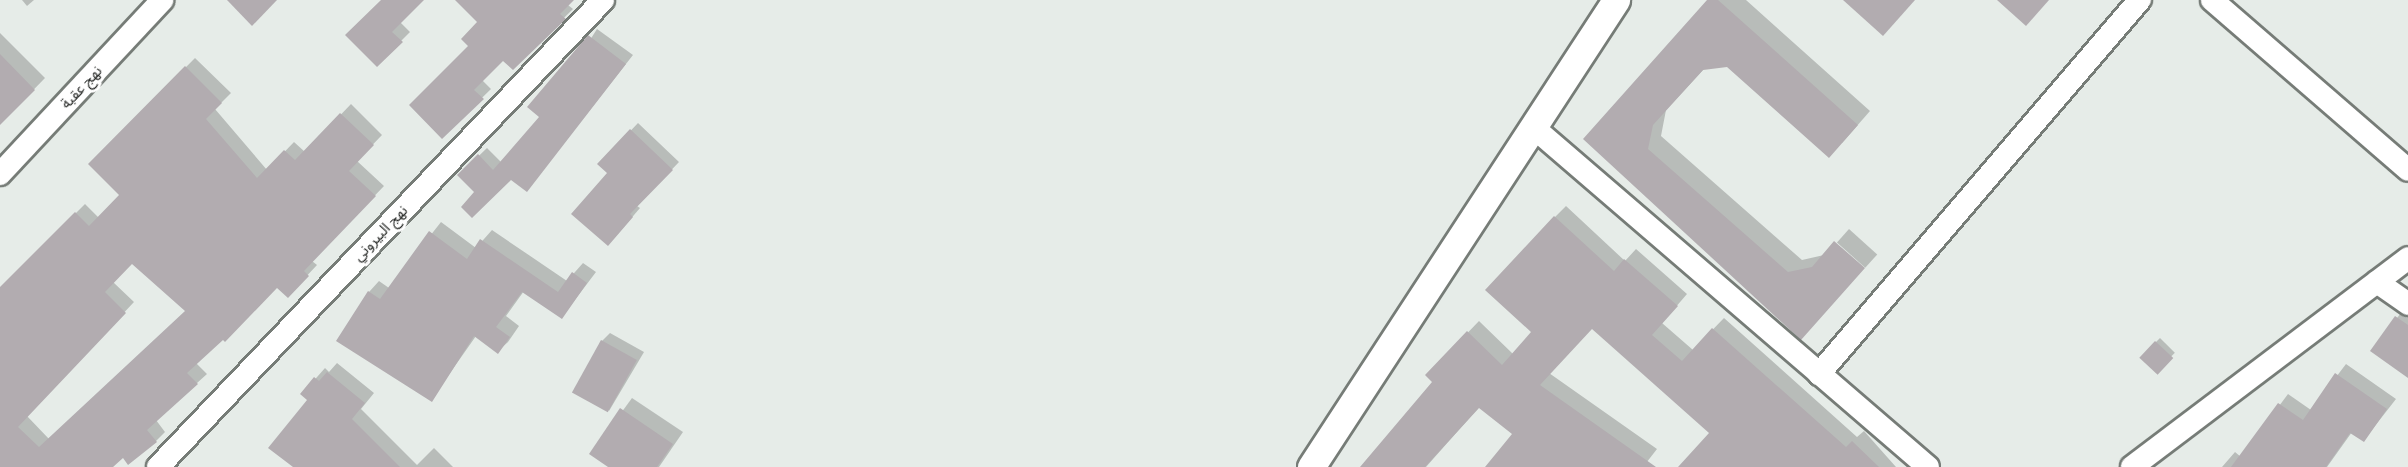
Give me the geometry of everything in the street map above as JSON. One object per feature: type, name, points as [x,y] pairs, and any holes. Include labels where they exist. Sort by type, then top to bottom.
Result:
[{"type":"street","name":"نهج البيروني","points":[[158,467],[603,0]]},
{"type":"street","points":[[1311,467],[1616,0]]},
{"type":"street","points":[[1819,374],[2140,0]]},
{"type":"street","points":[[2212,0],[2408,170]]},
{"type":"street","name":"نهج عقبة","points":[[0,174],[154,3]]},
{"type":"street","points":[[1533,128],[1928,467]]},
{"type":"street","points":[[2144,464],[2408,258]]},
{"type":"street","points":[[2377,282],[2408,304]]},
{"type":"building","points":[[227,0],[277,0],[252,26]]},
{"type":"building","points":[[381,0],[424,0],[392,32],[403,42],[377,67],[345,35]]},
{"type":"building","points":[[455,0],[574,0],[560,14],[566,19],[513,70],[503,61],[474,90],[484,99],[442,139],[409,105],[468,46],[461,39],[477,22]]},
{"type":"building","points":[[1707,0],[1718,0],[1858,125],[1829,158],[1727,67],[1703,70],[1653,125],[1648,149],[1788,272],[1812,267],[1834,241],[1865,268],[1801,340],[1583,139]]},
{"type":"building","points":[[1843,0],[1915,0],[1883,36]]},
{"type":"building","points":[[1997,0],[2049,0],[2026,26]]},
{"type":"building","points":[[588,35],[626,64],[527,192],[511,180],[472,218],[461,207],[474,192],[457,175],[478,154],[493,170],[539,117],[527,107]]},
{"type":"building","points":[[0,54],[35,90],[0,125]]},
{"type":"building","points":[[185,66],[222,103],[206,119],[257,178],[284,150],[295,160],[340,113],[374,145],[349,171],[376,196],[304,271],[309,276],[288,298],[277,288],[225,342],[223,340],[187,373],[198,384],[147,430],[157,442],[128,465],[123,458],[113,467],[0,467],[0,287],[75,212],[89,226],[119,195],[88,164]],"holes":[[[132,264],[185,311],[39,447],[18,427],[126,313],[105,292]]]},
{"type":"building","points":[[630,129],[673,170],[630,214],[633,217],[608,246],[571,214],[607,173],[597,164]]},
{"type":"building","points":[[1554,216],[1614,271],[1624,259],[1678,306],[1652,335],[1682,361],[1712,328],[1846,447],[1852,441],[1879,467],[1678,467],[1709,433],[1592,329],[1540,385],[1656,467],[1485,467],[1512,434],[1479,408],[1425,467],[1360,467],[1432,382],[1425,375],[1467,331],[1502,365],[1531,332],[1485,290]]},
{"type":"building","points":[[429,231],[467,259],[480,239],[558,292],[572,272],[587,283],[562,319],[522,292],[496,327],[510,337],[498,354],[474,336],[432,402],[336,341],[368,291],[380,299]]},
{"type":"building","points":[[2395,316],[2408,325],[2408,378],[2370,351]]},
{"type":"building","points":[[601,340],[637,360],[608,412],[572,392]]},
{"type":"building","points":[[2155,341],[2173,358],[2158,375],[2139,358]]},
{"type":"building","points":[[327,372],[365,403],[352,419],[400,467],[293,467],[268,448],[307,400],[300,394],[314,377],[319,381]]},
{"type":"building","points":[[2335,373],[2387,409],[2364,442],[2350,433],[2326,467],[2231,467],[2278,403],[2303,420]]},
{"type":"building","points":[[620,408],[673,444],[657,467],[608,467],[589,454]]}]
